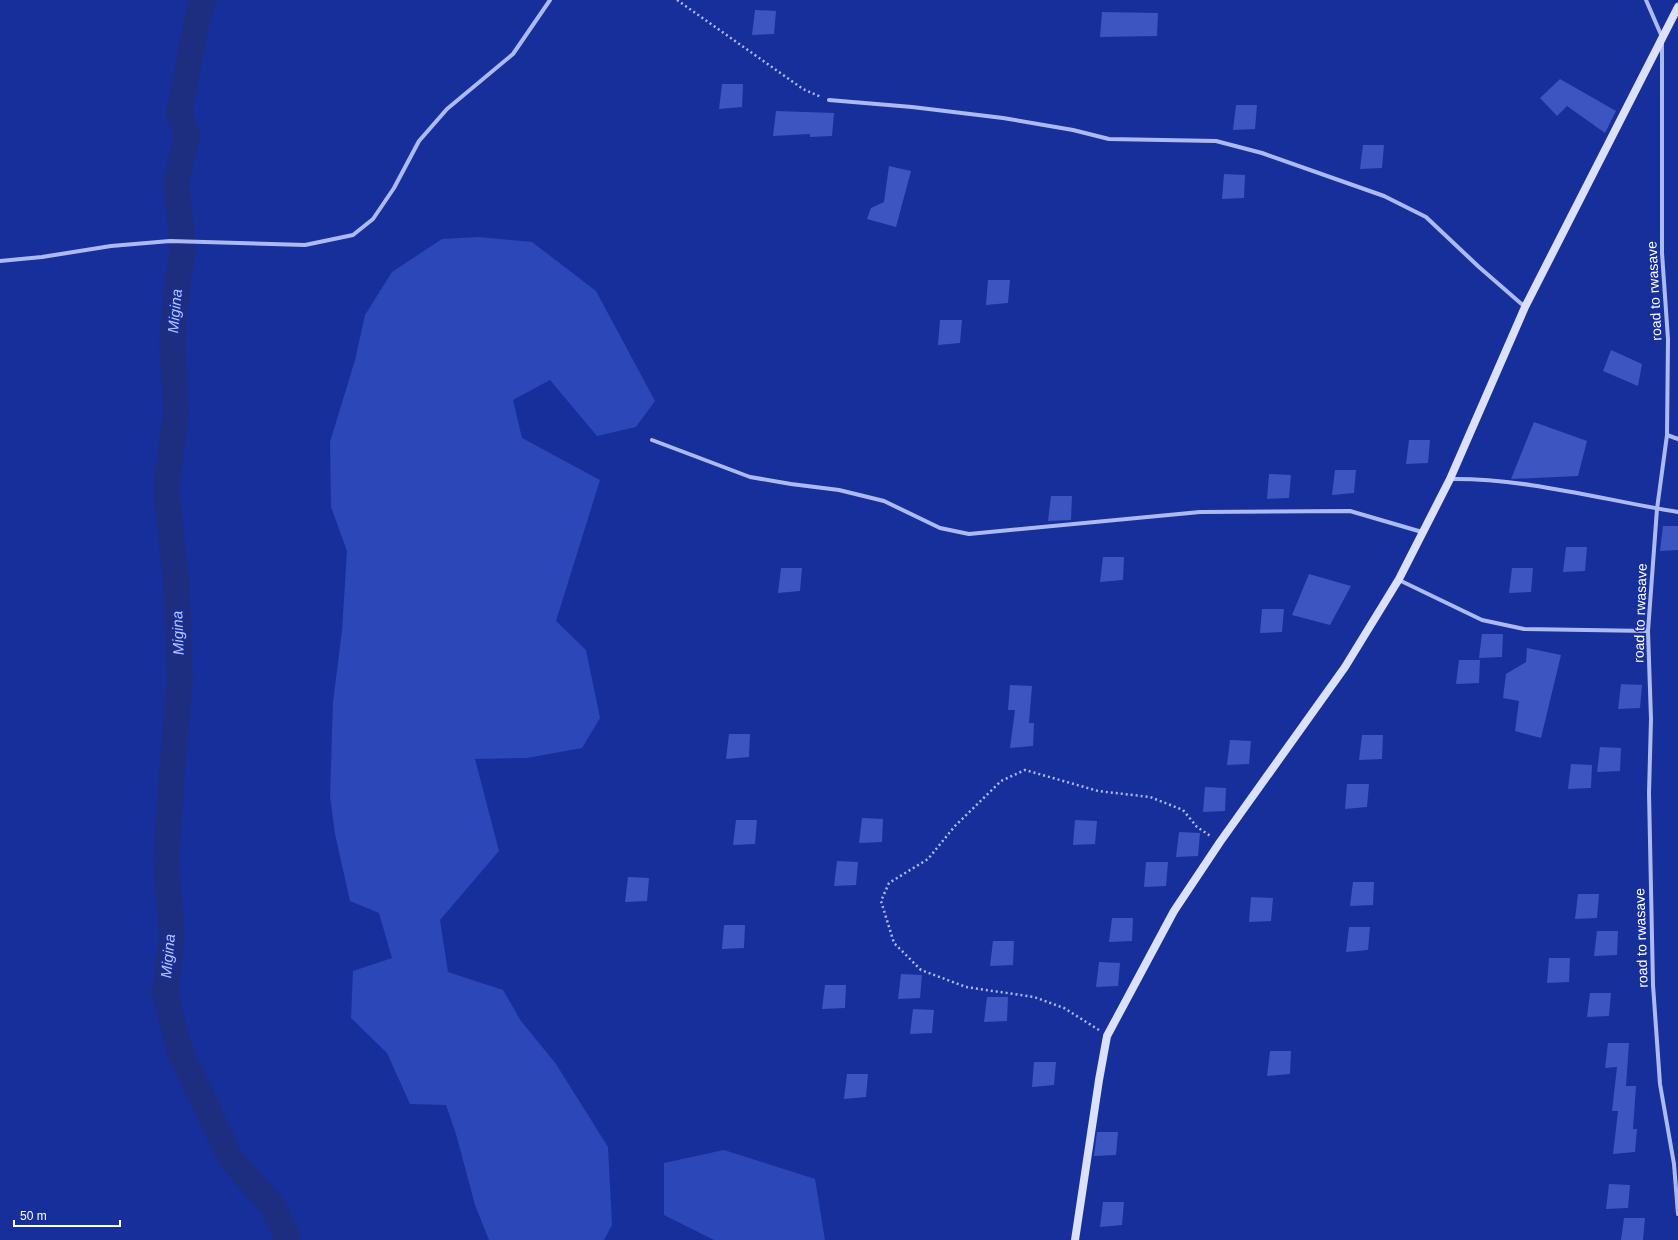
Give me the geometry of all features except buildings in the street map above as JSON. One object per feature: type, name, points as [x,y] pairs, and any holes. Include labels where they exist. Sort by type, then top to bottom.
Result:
[{"type":"main road","points":[[1075,1240],[1099,1080],[1108,1036],[1174,911],[1220,842],[1345,667],[1399,579],[1450,479],[1525,307],[1678,7]]},
{"type":"street","points":[[0,261],[42,258],[111,246],[170,241],[305,245],[353,235],[374,219],[394,188],[419,141],[447,109],[514,54],[550,0]]},
{"type":"street","points":[[1646,0],[1662,37]]},
{"type":"street","name":"road to rwasave","points":[[1662,37],[1662,214],[1668,339],[1667,435],[1657,509],[1648,631],[1651,719],[1649,793],[1653,985],[1660,1084],[1674,1164],[1678,1214]]},
{"type":"street","points":[[829,100],[912,107],[1003,118],[1073,130],[1109,139],[1216,141],[1262,153],[1384,196],[1426,217],[1479,267],[1525,307]]},
{"type":"street","points":[[1667,435],[1678,439]]},
{"type":"street","points":[[652,440],[750,477],[839,490],[884,501],[940,528],[969,534],[1024,530],[1119,519],[1200,512],[1350,511],[1422,532]]},
{"type":"street","points":[[1450,479],[1483,480],[1553,489],[1678,512]]},
{"type":"street","points":[[1399,579],[1450,606],[1482,620],[1524,629],[1648,631]]},
{"type":"path","points":[[676,0],[803,89],[829,100]]},
{"type":"path","points":[[1108,1036],[1064,1008],[1034,997],[966,987],[922,970],[894,943],[881,901],[889,883],[928,859],[955,826],[1001,782],[1025,770],[1098,791],[1150,797],[1183,810],[1197,828],[1220,842]]},
{"type":"shaded area","points":[[479,237],[532,242],[596,291],[655,401],[636,427],[597,436],[550,380],[513,400],[522,438],[600,480],[556,621],[586,650],[600,718],[582,748],[527,758],[475,759],[499,851],[440,920],[448,972],[503,990],[521,1021],[556,1064],[608,1147],[612,1225],[604,1240],[489,1240],[475,1205],[456,1134],[446,1105],[410,1104],[387,1053],[351,1018],[353,971],[392,958],[379,913],[350,901],[335,834],[330,796],[333,702],[342,631],[347,551],[331,507],[330,442],[355,360],[365,315],[392,272],[442,239]]},
{"type":"shaded area","points":[[724,1150],[815,1179],[825,1240],[714,1240],[664,1215],[664,1163]]},
{"type":"waterway","name":"Migina","points":[[203,0],[196,24],[179,114],[187,134],[176,183],[183,250],[178,277],[172,342],[176,411],[166,489],[176,580],[180,679],[166,862],[172,936],[165,993],[179,1049],[231,1159],[274,1208],[288,1240]]}]
